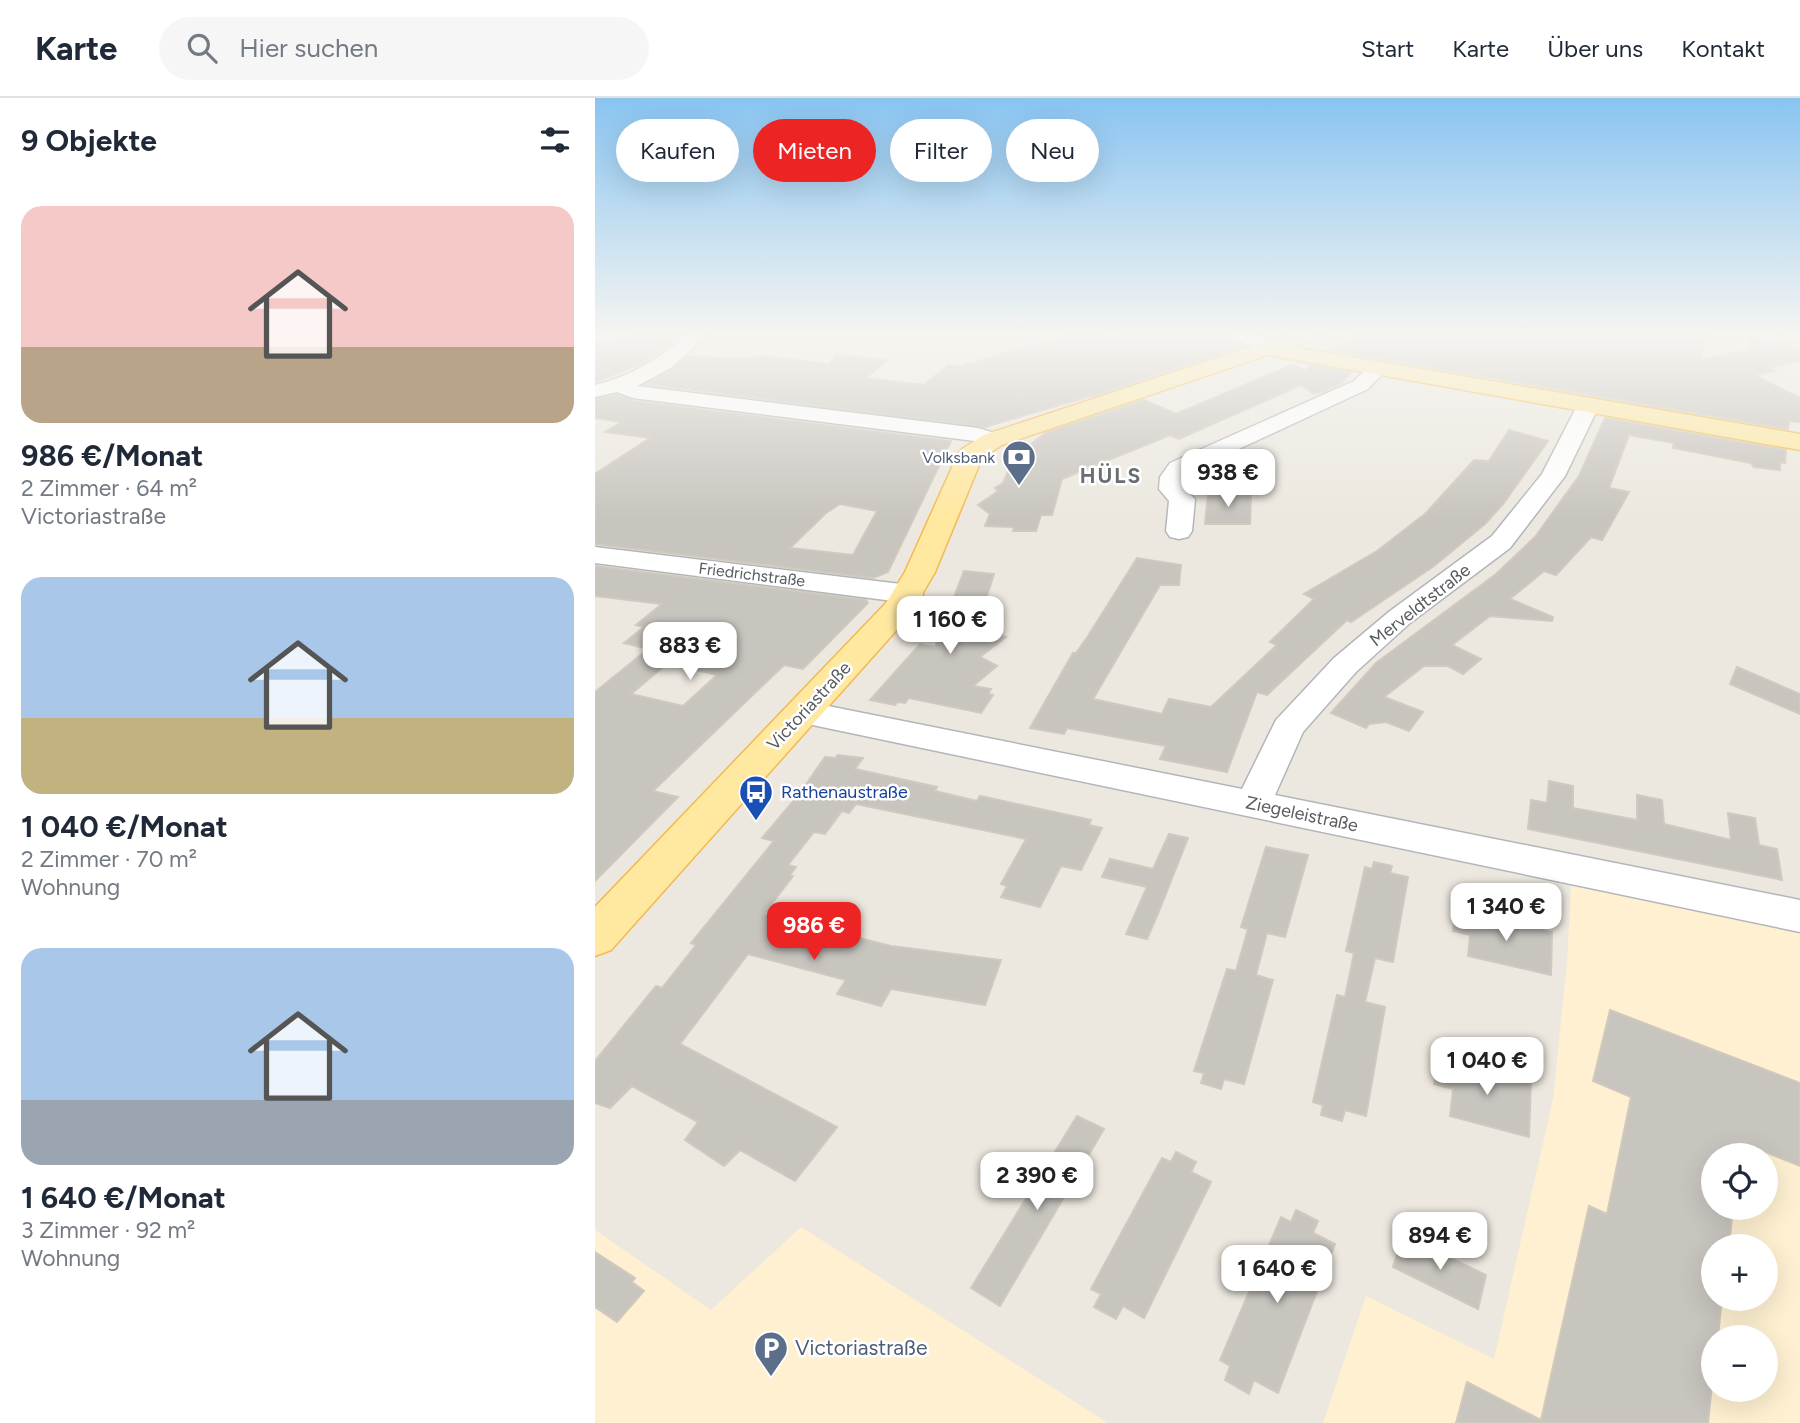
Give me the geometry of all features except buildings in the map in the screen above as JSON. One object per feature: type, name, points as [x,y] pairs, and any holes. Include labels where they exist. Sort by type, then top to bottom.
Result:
[{"type":"main road","points":[[987,443],[1129,396]]},
{"type":"main road","points":[[1532,396],[1800,442]]},
{"type":"main road","name":"Victoriastraße","points":[[596,934],[899,608],[909,594],[971,454],[987,443]]},
{"type":"street","points":[[664,396],[978,435],[987,443]]},
{"type":"street","points":[[1179,531],[1182,499],[1171,489],[1172,477],[1178,468],[1337,396]]},
{"type":"street","name":"Merveldtstraße","points":[[1253,804],[1289,728],[1345,665],[1400,617],[1501,542],[1553,476],[1588,406]]},
{"type":"street","points":[[595,582],[609,556]]},
{"type":"street","name":"Friedrichstraße","points":[[609,556],[909,594]]},
{"type":"street","name":"Ziegeleistraße","points":[[803,712],[1800,916]]},
{"type":"shaded area","points":[[1572,868],[1800,915],[1800,1423],[1323,1423],[1366,1296],[1494,1359],[1553,1099],[1567,962]]},
{"type":"shaded area","points":[[801,1227],[1108,1423],[595,1423],[595,1230],[711,1310]]},
{"type":"place","name":"Volksbank","points":[[1019,487]]},
{"type":"place","name":"Rathenaustraße","points":[[756,822]]},
{"type":"place","name":"Victoriastraße","points":[[771,1378]]},
{"type":"district","name":"HÜLS","points":[[1111,476]]}]
